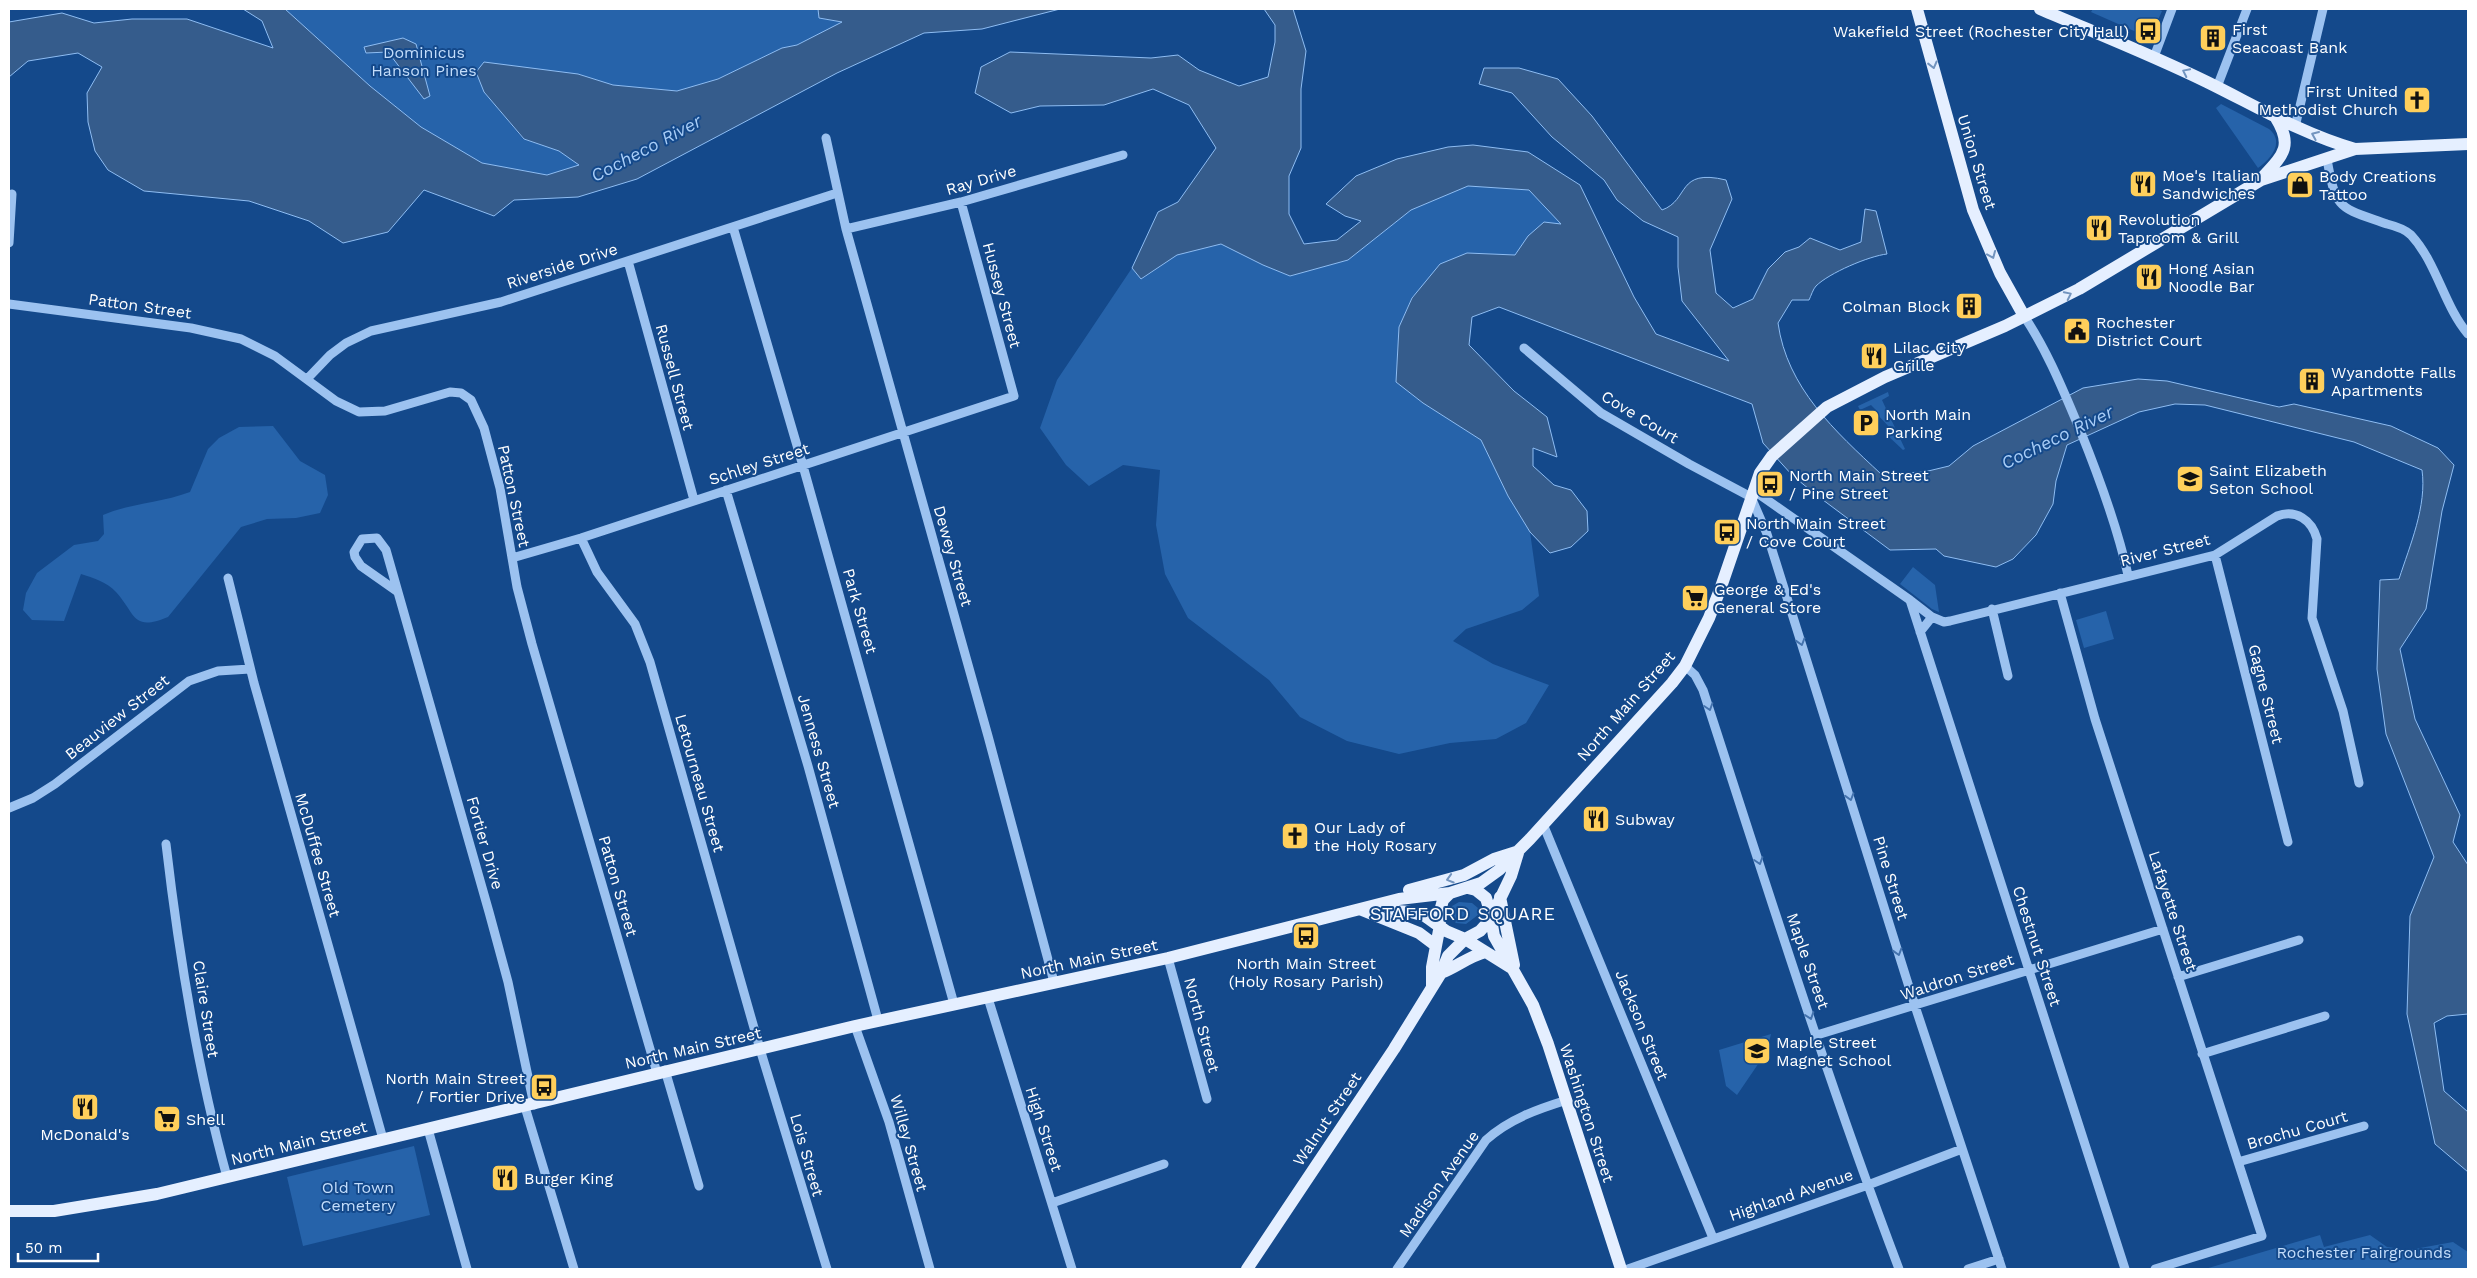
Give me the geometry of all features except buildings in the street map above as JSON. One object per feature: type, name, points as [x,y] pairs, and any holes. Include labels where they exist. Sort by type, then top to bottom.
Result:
[{"type":"main road","points":[[2040,9],[2154,56],[2294,127],[2331,142],[2355,149],[2468,144]]},
{"type":"main road","name":"Union Street","points":[[1919,12],[1973,210],[2000,273],[2024,316]]},
{"type":"main road","points":[[2260,180],[2283,154],[2284,135],[2276,118]]},
{"type":"main road","name":"North Main Street","points":[[1468,888],[1481,883],[1519,851],[1654,703],[1684,666],[1698,643],[1722,587],[1760,473],[1772,456],[1828,407],[1885,377],[2024,316],[2107,274],[2260,180],[2355,149]]},
{"type":"main road","name":"North Main Street","points":[[1490,920],[1511,876],[1519,851]]},
{"type":"main road","name":"North Main Street","points":[[1384,904],[1398,893],[1464,875],[1494,859],[1519,851]]},
{"type":"main road","points":[[1440,925],[1440,908],[1443,900],[1450,893],[1468,888],[1476,890],[1486,898],[1490,920],[1480,931],[1464,939]]},
{"type":"main road","name":"North Main Street","points":[[9,1211],[54,1211],[101,1205],[157,1194],[529,1106],[878,1020],[1168,958],[1262,933],[1362,910],[1399,899],[1450,893]]},
{"type":"main road","points":[[1500,897],[1515,970]]},
{"type":"main road","points":[[1384,904],[1396,911],[1411,912],[1425,916],[1446,931],[1464,939],[1515,970]]},
{"type":"main road","points":[[1362,910],[1419,933],[1436,944]]},
{"type":"main road","name":"Washington Street","points":[[1490,920],[1494,936],[1515,970],[1533,1005],[1567,1100],[1621,1269]]},
{"type":"main road","name":"Walnut Street","points":[[1432,986],[1432,967],[1440,925]]},
{"type":"main road","name":"Walnut Street","points":[[1247,1269],[1394,1048],[1441,973],[1448,956],[1464,939]]},
{"type":"main road","points":[[1441,973],[1452,969],[1470,957],[1486,952]]},
{"type":"street","points":[[2154,56],[2172,9]]},
{"type":"street","points":[[2218,87],[2247,9]]},
{"type":"street","points":[[2294,127],[2322,9]]},
{"type":"street","name":"Dewey Street","points":[[826,138],[846,229],[1054,982]]},
{"type":"street","name":"Ray Drive","points":[[846,229],[961,202],[1123,155]]},
{"type":"street","points":[[2327,159],[2337,201],[2353,213],[2394,226],[2409,233],[2422,250],[2468,334]]},
{"type":"street","name":"Riverside Drive","points":[[307,379],[330,355],[346,343],[371,331],[501,302],[837,193]]},
{"type":"street","points":[[9,243],[12,194]]},
{"type":"street","name":"Hussey Street","points":[[961,202],[1014,396]]},
{"type":"street","name":"Park Street","points":[[733,227],[803,466],[954,1004]]},
{"type":"street","name":"Russell Street","points":[[628,261],[694,500]]},
{"type":"street","name":"Patton Street","points":[[9,304],[216,333],[241,339],[264,350],[336,401],[359,412],[386,411],[450,392],[461,394],[471,400],[484,428],[498,480],[517,587],[532,644],[661,1072],[698,1186]]},
{"type":"street","points":[[2024,316],[2046,351],[2088,449],[2112,513],[2128,575]]},
{"type":"street","name":"Cove Court","points":[[1524,348],[1601,413],[1689,464],[1752,493]]},
{"type":"street","name":"Schley Street","points":[[512,558],[580,538],[1014,396]]},
{"type":"street","name":"Jenness Street","points":[[726,490],[805,757],[878,1020]]},
{"type":"street","points":[[1752,493],[1910,600],[1932,617],[1920,632]]},
{"type":"street","name":"Pine Street","points":[[1752,493],[1767,534],[1915,1006],[2002,1269]]},
{"type":"street","name":"River Street","points":[[1932,617],[1944,622],[1950,621],[2215,554],[2234,545],[2267,522],[2286,513],[2302,517],[2315,531],[2317,547],[2312,618],[2343,711],[2359,783]]},
{"type":"street","name":"Fortier Drive","points":[[398,592],[357,562],[354,552],[362,539],[377,538],[385,545],[490,912],[529,1106],[574,1269]]},
{"type":"street","name":"Letourneau Street","points":[[580,538],[597,572],[634,624],[650,662],[760,1049]]},
{"type":"street","name":"Gagne Street","points":[[2215,554],[2288,842]]},
{"type":"street","name":"McDuffee Street","points":[[228,578],[250,669],[383,1139]]},
{"type":"street","name":"Lafayette Street","points":[[2060,593],[2095,719],[2262,1236],[2155,1269]]},
{"type":"street","points":[[1910,600],[1920,632]]},
{"type":"street","points":[[1992,609],[2008,676]]},
{"type":"street","name":"Chestnut Street","points":[[1920,632],[2125,1269]]},
{"type":"street","name":"Maple Street","points":[[1684,666],[1695,675],[1703,690],[1817,1035],[1899,1269]]},
{"type":"street","name":"Beauview Street","points":[[9,808],[34,798],[55,784],[189,681],[218,671],[250,669]]},
{"type":"street","name":"Jackson Street","points":[[1543,824],[1712,1238]]},
{"type":"street","name":"Claire Street","points":[[166,844],[199,1060],[213,1128],[226,1177]]},
{"type":"street","name":"Waldron Street","points":[[1817,1035],[2163,929]]},
{"type":"street","points":[[2178,977],[2299,940]]},
{"type":"street","name":"North Street","points":[[1168,958],[1207,1099]]},
{"type":"street","name":"High Street","points":[[988,998],[1072,1269]]},
{"type":"street","points":[[2202,1054],[2325,1016]]},
{"type":"street","name":"Willey Street","points":[[855,1026],[878,1087],[930,1269]]},
{"type":"street","name":"Lois Street","points":[[760,1049],[827,1269]]},
{"type":"street","name":"Madison Avenue","points":[[1397,1269],[1486,1140],[1496,1130],[1520,1116],[1567,1100]]},
{"type":"street","name":"Brochu Court","points":[[2238,1162],[2364,1126]]},
{"type":"street","points":[[428,1130],[467,1269]]},
{"type":"street","name":"Highland Avenue","points":[[1628,1269],[1712,1238],[1868,1185],[1962,1149]]},
{"type":"street","points":[[1052,1202],[1164,1164]]},
{"type":"street","points":[[1968,1269],[1999,1259]]},
{"type":"green space","name":"Dominicus Hanson Pines","points":[[285,9],[818,9],[819,18],[843,22],[797,45],[782,48],[718,79],[677,91],[613,85],[578,74],[484,92],[523,139],[559,151],[580,165],[547,175],[482,163],[421,127],[370,86]]},
{"type":"green space","points":[[2093,9],[2157,9],[2162,11],[2150,38],[2091,12]]},
{"type":"green space","points":[[2221,104],[2269,129],[2274,134],[2276,145],[2274,150],[2258,168],[2216,108]]},
{"type":"green space","points":[[1468,185],[1529,190],[1562,224],[1528,236],[1516,255],[1467,253],[1412,297],[1399,327],[1396,382],[1423,403],[1481,440],[1508,496],[1530,532],[1539,596],[1522,610],[1466,629],[1453,641],[1493,664],[1549,685],[1526,723],[1496,739],[1450,743],[1399,754],[1347,741],[1300,717],[1269,680],[1188,618],[1165,574],[1156,525],[1160,470],[1123,465],[1089,486],[1066,465],[1040,428],[1057,380],[1132,268],[1142,279],[1177,255],[1222,244],[1263,265],[1290,276],[1348,260],[1411,210]]},
{"type":"green space","points":[[1888,392],[1889,396],[1882,400],[1905,449],[1903,450],[1886,434],[1891,429],[1871,405],[1860,410],[1858,406]]},
{"type":"green space","points":[[273,426],[300,461],[325,475],[328,495],[320,513],[296,518],[267,519],[241,527],[168,617],[156,621],[148,623],[136,618],[116,592],[100,581],[81,574],[64,621],[32,620],[23,610],[26,593],[37,573],[74,545],[98,541],[104,534],[103,515],[190,492],[208,449],[219,438],[239,427]]},
{"type":"green space","points":[[1913,567],[1935,585],[1939,612],[1932,609],[1900,584]]},
{"type":"green space","points":[[2106,611],[2114,639],[2084,648],[2076,620]]},
{"type":"green space","points":[[1459,902],[1472,903],[1478,908],[1478,915],[1466,924],[1456,923],[1451,918],[1452,906]]},
{"type":"green space","points":[[1771,1034],[1767,1051],[1737,1095],[1726,1086],[1719,1050]]},
{"type":"green space","name":"Old Town Cemetery","points":[[414,1146],[430,1215],[303,1246],[287,1177]]},
{"type":"green space","name":"Rochester Fairgrounds","points":[[2320,1235],[2324,1247],[2370,1235],[2387,1247],[2409,1250],[2453,1242],[2468,1252],[2468,1269],[2205,1269]]},
{"type":"water","name":"Cocheco River","points":[[243,9],[285,9],[370,86],[421,127],[482,163],[547,175],[579,165],[559,151],[524,139],[484,92],[476,72],[484,62],[578,74],[613,85],[677,91],[718,79],[782,48],[797,45],[842,22],[819,18],[818,9],[1060,9],[982,29],[924,33],[837,73],[637,179],[578,197],[514,200],[494,216],[424,190],[388,232],[343,243],[309,221],[249,201],[144,191],[108,170],[95,151],[88,122],[87,93],[102,67],[78,53],[28,61],[9,77],[9,22],[62,13],[94,23],[132,19],[187,19],[273,48],[262,21]]},
{"type":"water","name":"Cocheco River","points":[[1264,9],[1293,9],[1306,51],[1301,89],[1301,148],[1289,176],[1289,214],[1304,244],[1337,240],[1361,221],[1345,216],[1326,204],[1356,176],[1397,159],[1448,147],[1473,145],[1528,152],[1580,185],[1634,297],[1656,334],[1729,361],[1682,301],[1678,267],[1678,237],[1643,221],[1617,200],[1604,180],[1552,137],[1512,93],[1479,84],[1484,68],[1519,68],[1558,79],[1592,116],[1662,210],[1671,205],[1691,182],[1699,178],[1710,177],[1726,180],[1732,199],[1710,250],[1716,293],[1733,308],[1753,299],[1768,269],[1785,252],[1799,247],[1810,238],[1840,250],[1861,242],[1865,209],[1876,211],[1887,254],[1860,262],[1822,281],[1816,286],[1809,300],[1792,300],[1778,323],[1783,346],[1791,368],[1802,388],[1831,424],[1881,474],[1924,472],[1949,466],[1973,446],[2083,388],[2138,379],[2167,381],[2279,407],[2294,404],[2391,426],[2438,448],[2454,465],[2442,511],[2426,609],[2400,649],[2415,719],[2460,815],[2453,842],[2468,865],[2468,1014],[2447,1016],[2434,1023],[2444,1091],[2468,1112],[2468,1172],[2435,1144],[2407,1014],[2410,916],[2434,857],[2386,734],[2377,669],[2380,580],[2399,579],[2420,511],[2423,484],[2422,470],[2354,442],[2205,405],[2175,404],[2139,412],[2067,445],[2056,481],[2053,504],[2036,535],[2013,559],[1996,567],[1944,556],[1936,549],[1890,550],[1792,475],[1763,443],[1752,404],[1499,307],[1472,317],[1469,345],[1514,391],[1547,417],[1557,457],[1533,448],[1533,466],[1554,485],[1571,490],[1587,511],[1588,531],[1571,547],[1550,553],[1530,532],[1508,496],[1481,440],[1423,403],[1396,382],[1399,327],[1412,298],[1440,264],[1467,253],[1515,255],[1528,236],[1544,222],[1561,224],[1529,190],[1468,186],[1411,210],[1348,260],[1290,276],[1221,244],[1177,255],[1141,279],[1132,268],[1158,212],[1178,202],[1216,148],[1189,105],[1153,89],[1104,105],[1040,106],[1011,113],[975,93],[981,67],[1010,52],[1151,58],[1178,55],[1199,70],[1239,86],[1268,77],[1275,42],[1275,25]]},
{"type":"water","points":[[403,38],[416,44],[430,96],[424,99],[388,52],[366,53],[364,47]]},
{"type":"place","name":"Wakefield Street (Rochester City Hall)","points":[[2148,31]]},
{"type":"place","name":"First Seacoast Bank","points":[[2213,38]]},
{"type":"place","name":"First United Methodist Church","points":[[2417,100]]},
{"type":"place","name":"Moe's Italian Sandwiches","points":[[2143,184]]},
{"type":"place","name":"Body Creations Tattoo","points":[[2300,185]]},
{"type":"place","name":"Revolution Taproom & Grill","points":[[2099,228]]},
{"type":"place","name":"Hong Asian Noodle Bar","points":[[2149,277]]},
{"type":"place","name":"Colman Block","points":[[1969,306]]},
{"type":"place","name":"Rochester District Court","points":[[2077,331]]},
{"type":"place","name":"Lilac City Grille","points":[[1874,356]]},
{"type":"place","name":"Wyandotte Falls Apartments","points":[[2312,381]]},
{"type":"place","name":"North Main Parking","points":[[1866,423]]},
{"type":"place","name":"Saint Elizabeth Seton School","points":[[2190,479]]},
{"type":"place","name":"North Main Street / Pine Street","points":[[1770,484]]},
{"type":"place","name":"North Main Street / Cove Court","points":[[1727,532]]},
{"type":"place","name":"George & Ed's General Store","points":[[1695,598]]},
{"type":"place","name":"Subway","points":[[1596,819]]},
{"type":"place","name":"Our Lady of the Holy Rosary","points":[[1295,836]]},
{"type":"place","name":"North Main Street (Holy Rosary Parish)","points":[[1306,936]]},
{"type":"place","name":"Maple Street Magnet School","points":[[1757,1051]]},
{"type":"place","name":"North Main Street / Fortier Drive","points":[[544,1087]]},
{"type":"place","name":"McDonald's","points":[[85,1107]]},
{"type":"place","name":"Shell","points":[[167,1119]]},
{"type":"place","name":"Burger King","points":[[505,1178]]},
{"type":"district","name":"STAFFORD SQUARE","points":[[1463,913]]}]
